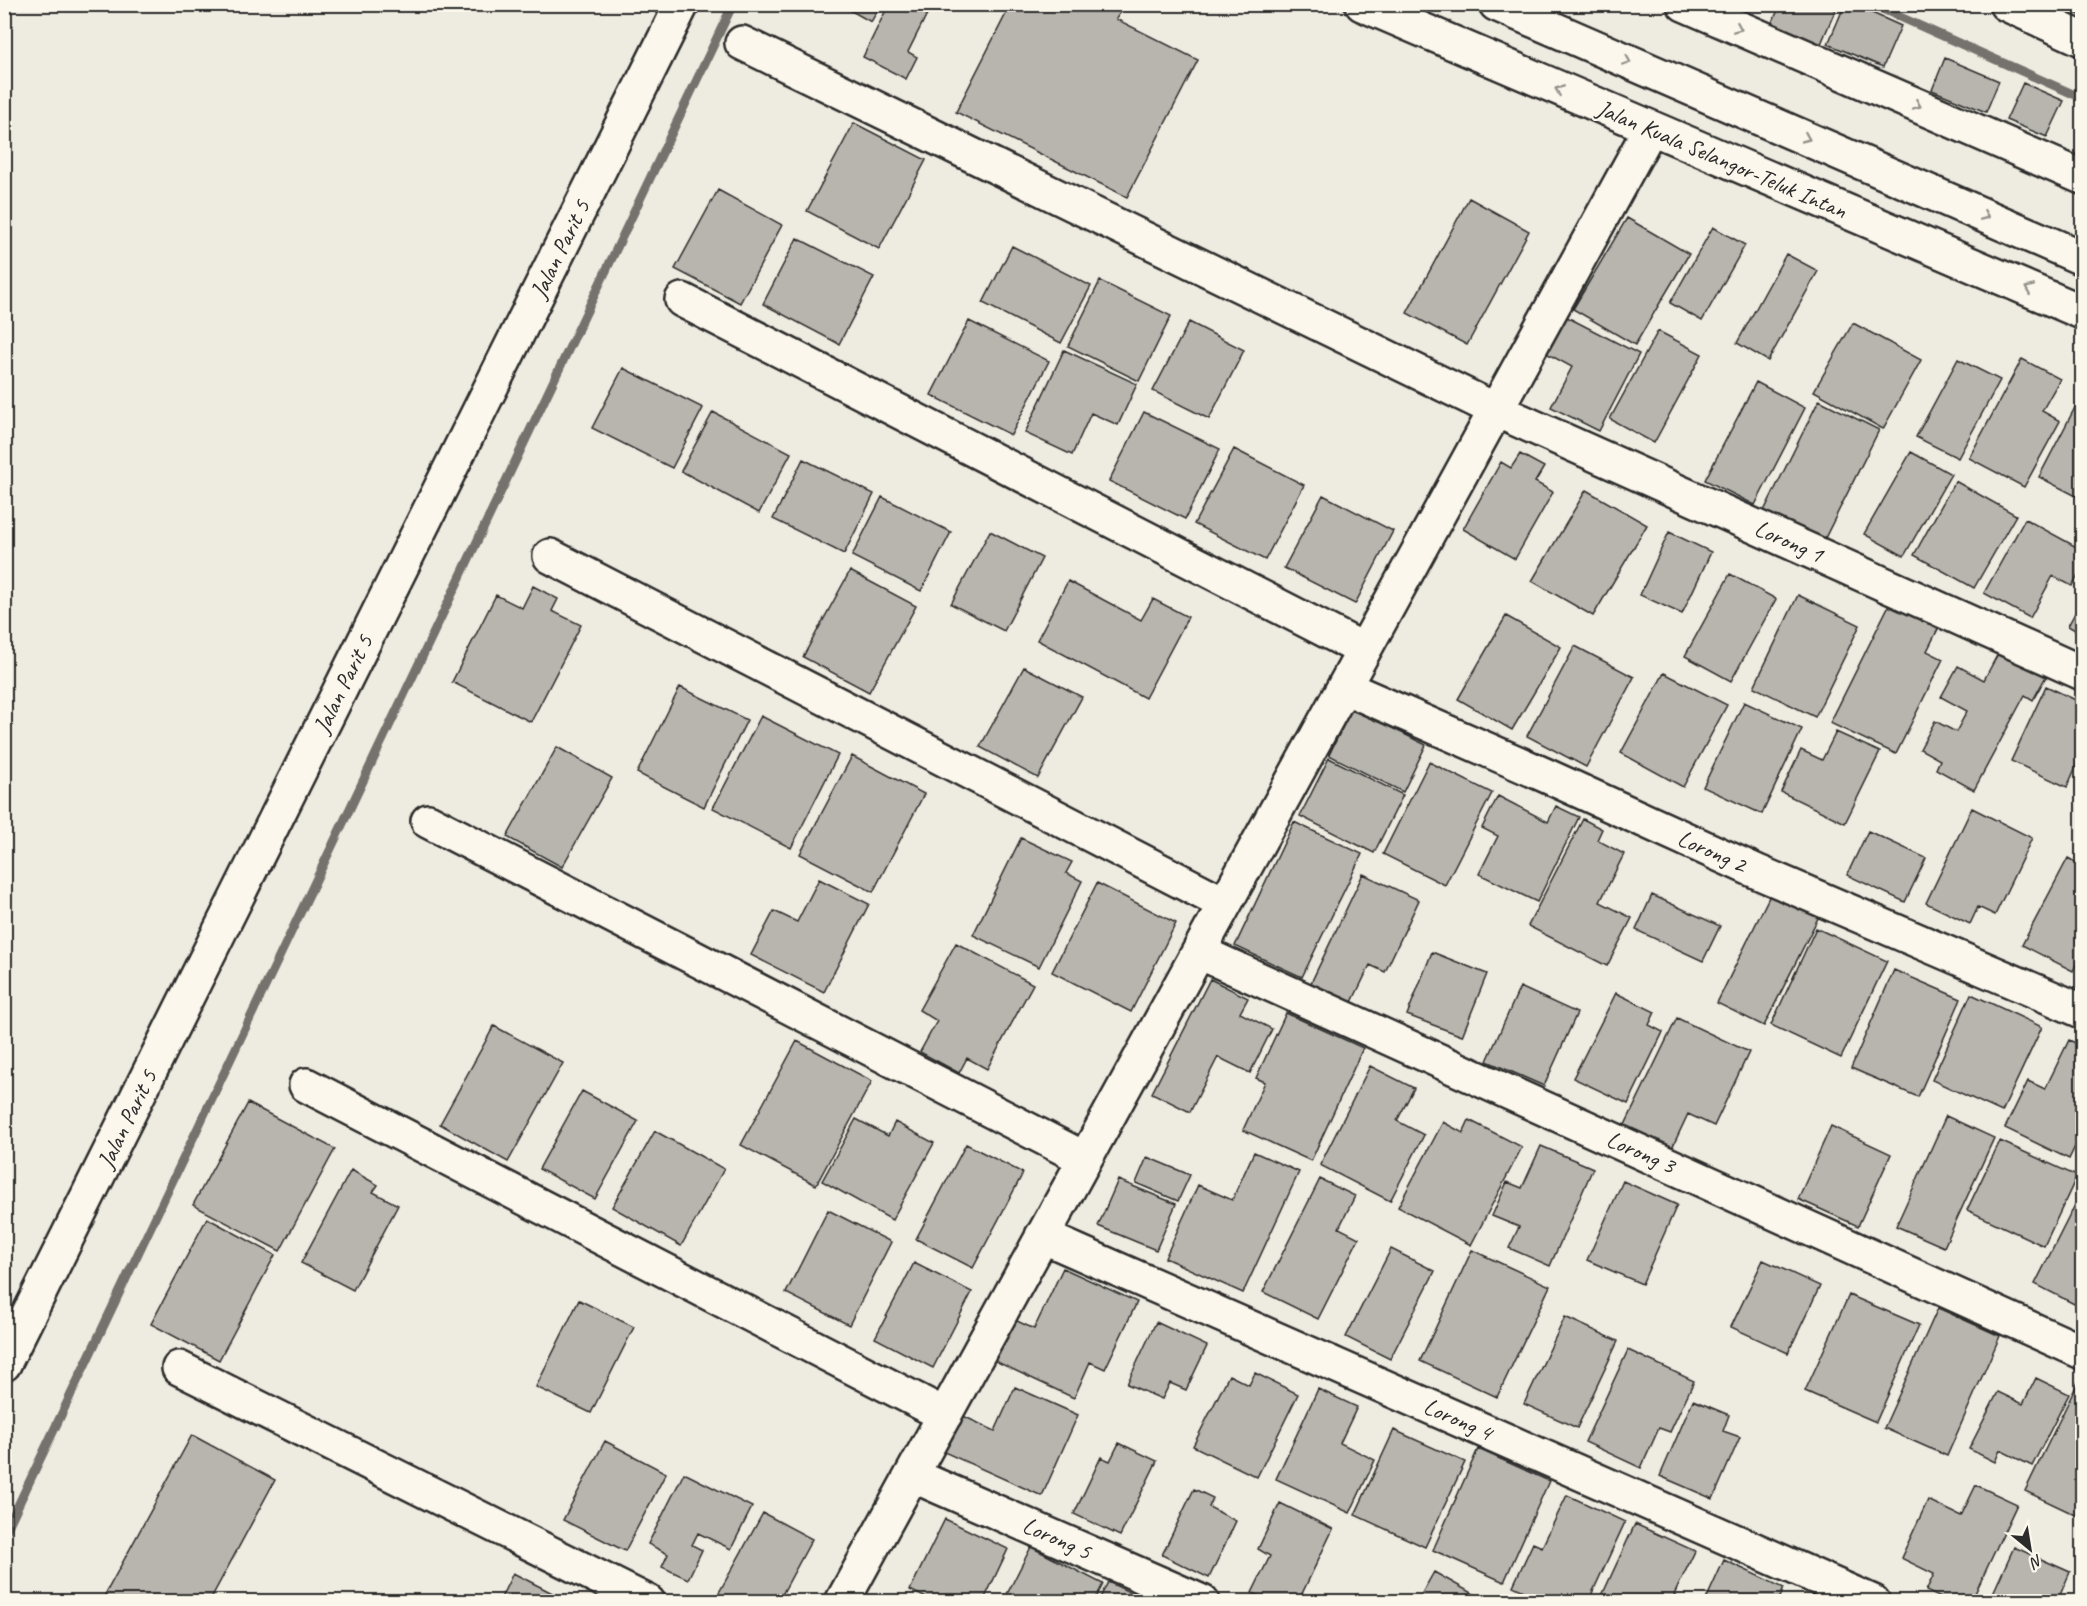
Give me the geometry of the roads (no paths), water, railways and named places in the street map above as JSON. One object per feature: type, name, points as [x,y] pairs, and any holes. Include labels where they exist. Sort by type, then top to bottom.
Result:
[{"type":"main road","name":"Jalan Parit 5","points":[[4,1364],[682,4]]},
{"type":"main road","name":"Jalan Kuala Selangor-Teluk Intan","points":[[1362,4],[2082,312]]},
{"type":"main road","points":[[1496,4],[2082,258]]},
{"type":"main road","points":[[1684,4],[2082,177]]},
{"type":"main road","points":[[2006,4],[2082,39]]},
{"type":"main road","name":"Lorong 1","points":[[742,43],[1496,410],[2082,673]]},
{"type":"main road","points":[[842,1602],[1650,129]]},
{"type":"main road","points":[[682,300],[1364,650]]},
{"type":"main road","points":[[550,556],[1225,904]]},
{"type":"main road","name":"Lorong 2","points":[[1344,687],[1760,873],[2082,1011]]},
{"type":"main road","points":[[428,821],[1085,1159]]},
{"type":"main road","name":"Lorong 3","points":[[1199,952],[2082,1352]]},
{"type":"main road","points":[[306,1085],[945,1415]]},
{"type":"main road","name":"Lorong 4","points":[[1042,1236],[1873,1602]]},
{"type":"main road","points":[[179,1368],[648,1602]]},
{"type":"main road","name":"Lorong 5","points":[[912,1475],[1202,1602]]},
{"type":"waterway","points":[[4,1535],[733,4]]},
{"type":"waterway","points":[[1871,4],[2082,98]]}]
